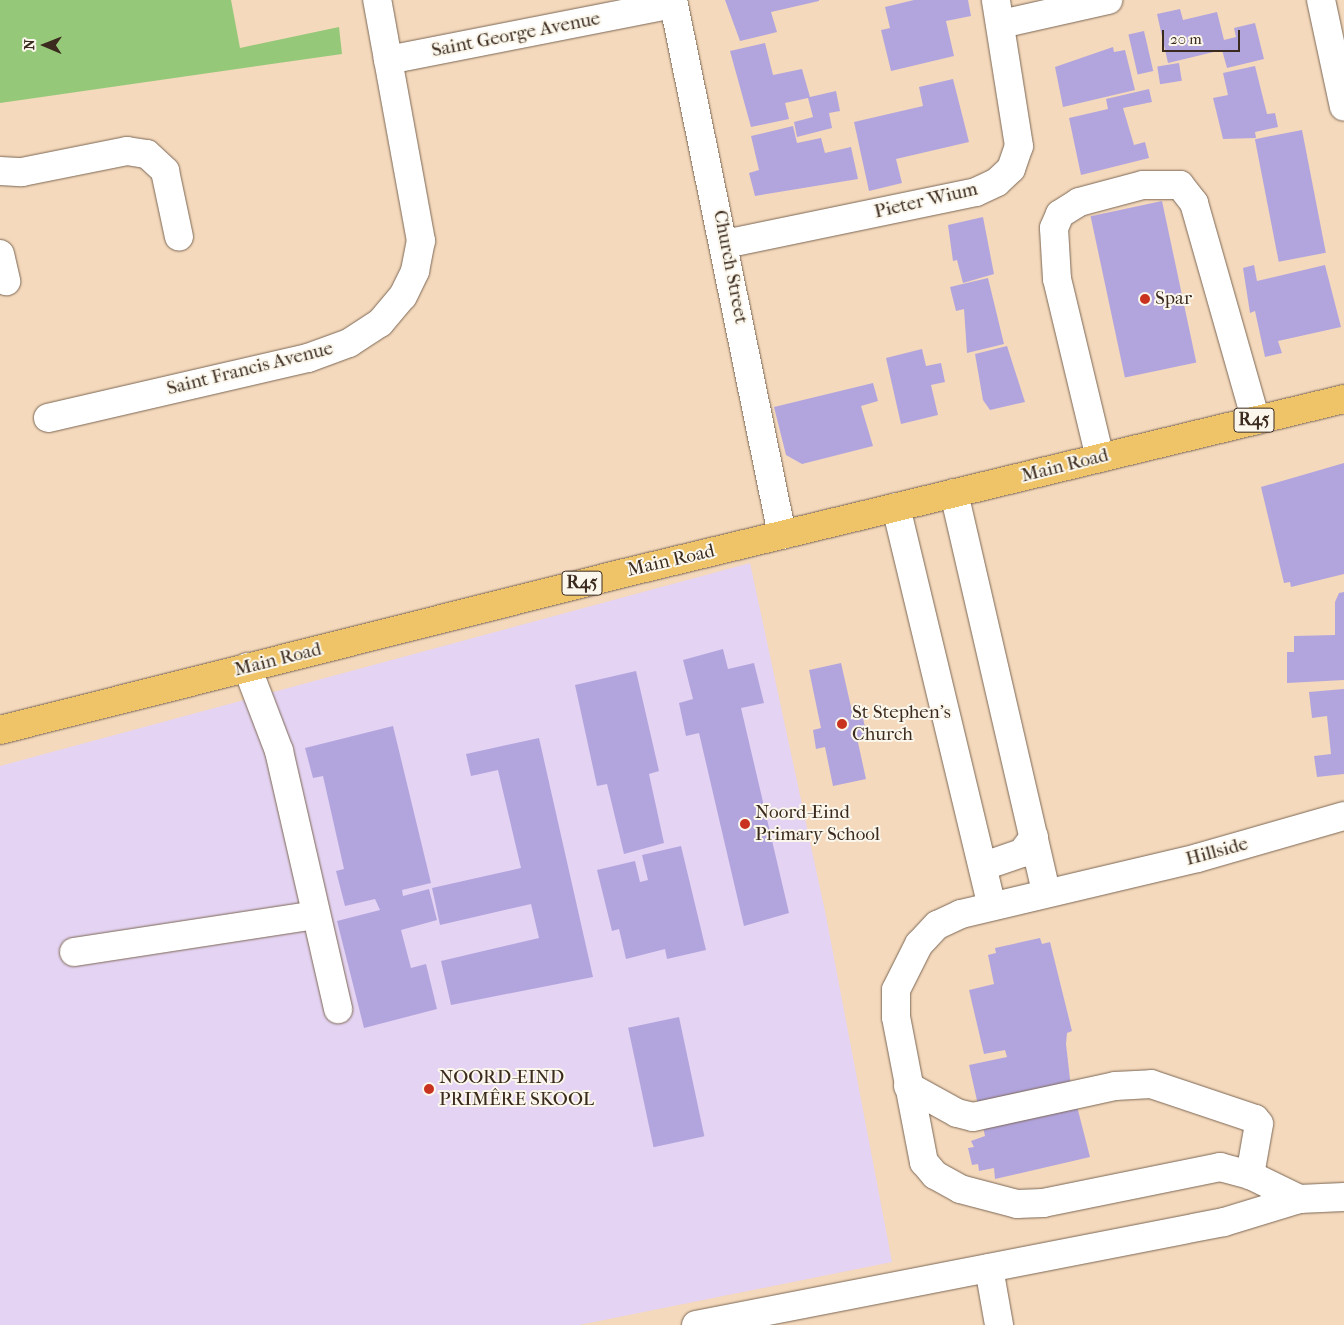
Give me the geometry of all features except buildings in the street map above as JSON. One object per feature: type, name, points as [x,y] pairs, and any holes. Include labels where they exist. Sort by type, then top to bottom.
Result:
[{"type":"main road","name":"Main Road","points":[[0,730],[782,535],[1344,399]]},
{"type":"street","name":"Saint Francis Avenue","points":[[48,418],[308,358],[349,343],[380,323],[415,271],[421,241],[377,0]]},
{"type":"street","points":[[998,12],[1108,0]]},
{"type":"street","points":[[1321,0],[1344,102]]},
{"type":"street","name":"Saint George Avenue","points":[[388,60],[673,2]]},
{"type":"street","name":"Church Street","points":[[673,2],[725,244],[782,535]]},
{"type":"street","name":"Pieter Wium","points":[[725,244],[976,192],[997,182],[1011,168],[1019,146],[998,12]]},
{"type":"street","points":[[0,171],[22,172],[128,151],[147,154],[165,171],[179,237]]},
{"type":"street","points":[[1100,458],[1057,279],[1054,228],[1060,214],[1079,202],[1143,185],[1180,186],[1194,203],[1256,420]]},
{"type":"street","points":[[0,254],[6,282]]},
{"type":"street","points":[[954,493],[1046,892]]},
{"type":"street","points":[[896,507],[984,866],[992,906]]},
{"type":"street","points":[[247,667],[279,751],[338,1009]]},
{"type":"street","name":"Hillside","points":[[1299,1199],[1250,1175],[1220,1168],[1043,1202],[989,1199],[935,1175],[924,1162],[896,1017],[896,990],[905,966],[937,925],[992,906],[1198,858],[1344,816]]},
{"type":"street","points":[[984,866],[1022,853],[1034,837]]},
{"type":"street","points":[[74,952],[315,915]]},
{"type":"street","points":[[908,1086],[957,1113],[973,1117],[1115,1086],[1151,1084],[1255,1119],[1259,1124],[1250,1175]]},
{"type":"street","points":[[696,1325],[1224,1222],[1299,1199],[1344,1197]]},
{"type":"street","points":[[989,1268],[999,1325]]},
{"type":"shaded area","name":"NOORD-EIND PRIMÊRE SKOOL","points":[[750,563],[826,916],[892,1262],[579,1325],[0,1325],[0,766]]},
{"type":"green space","points":[[0,0],[231,0],[240,48],[339,27],[342,54],[0,103]]},
{"type":"place","name":"Spar","points":[[1145,299]]},
{"type":"place","name":"St Stephen's Church","points":[[842,724]]},
{"type":"place","name":"Noord-Eind Primary School","points":[[745,824]]},
{"type":"place","name":"NOORD-EIND PRIMÊRE SKOOL","points":[[429,1089]]}]
